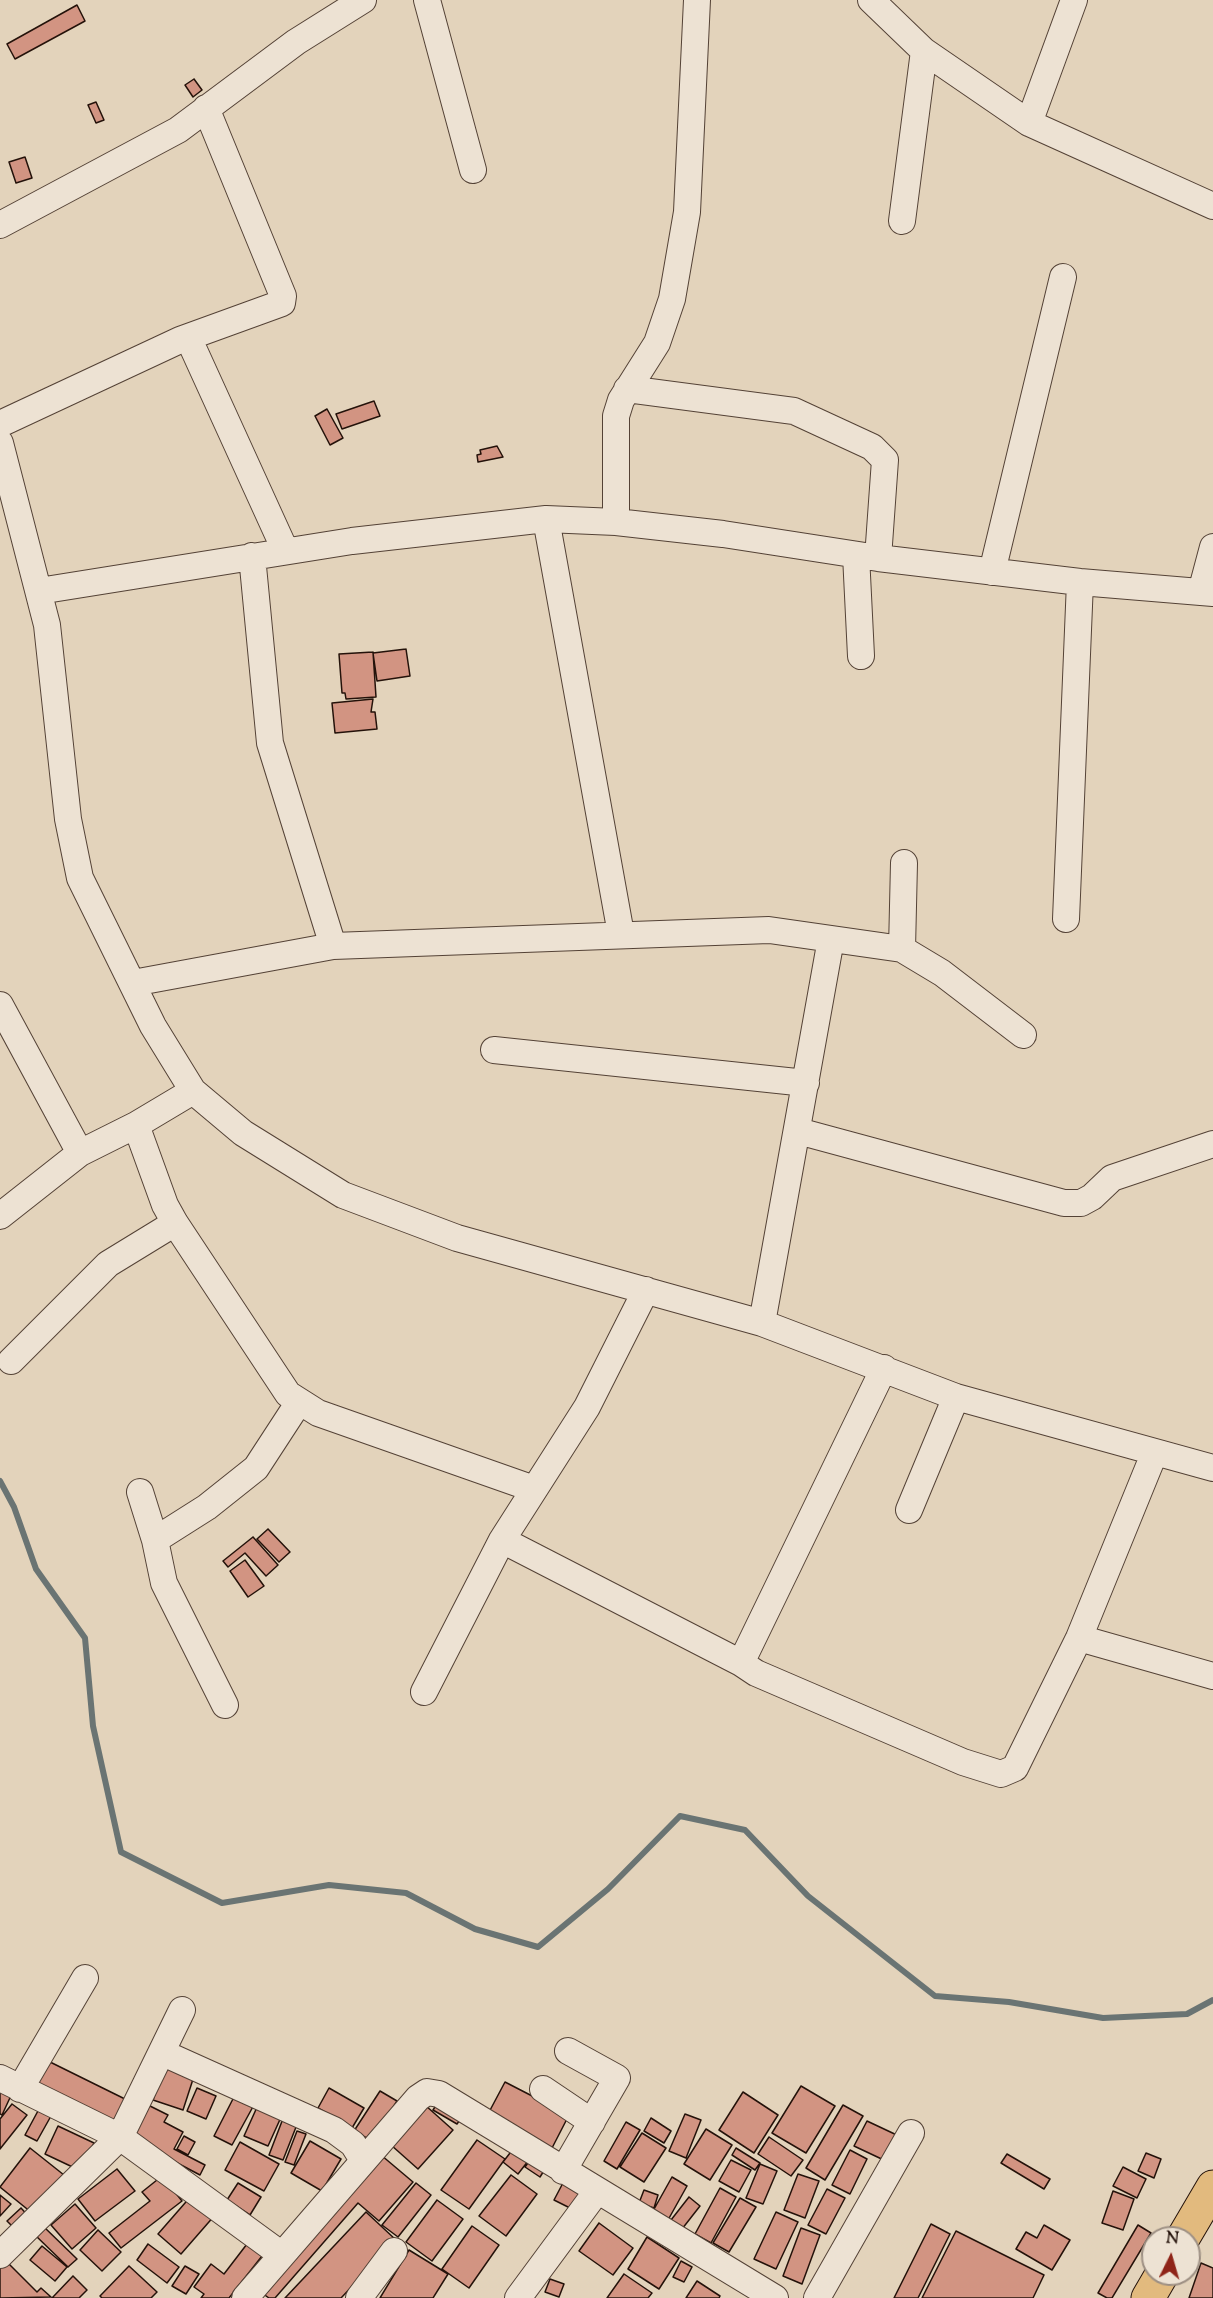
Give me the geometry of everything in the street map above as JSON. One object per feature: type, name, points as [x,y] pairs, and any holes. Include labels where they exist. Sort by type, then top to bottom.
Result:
[{"type":"main road","points":[[1190,2226],[1213,2187]]},
{"type":"street","points":[[427,0],[473,170]]},
{"type":"street","points":[[616,522],[616,416],[627,389],[657,343],[672,300],[687,212],[697,0]]},
{"type":"street","points":[[871,0],[924,51],[1029,123],[1213,206]]},
{"type":"street","points":[[1029,123],[1074,0]]},
{"type":"street","points":[[0,225],[178,130],[296,42],[360,1]]},
{"type":"street","points":[[902,221],[924,51]]},
{"type":"street","points":[[0,424],[188,337],[279,306],[282,303],[283,296],[206,108]]},
{"type":"street","points":[[992,572],[1063,277]]},
{"type":"street","points":[[188,337],[285,550]]},
{"type":"street","points":[[627,389],[794,411],[872,447],[885,460],[867,557],[861,656]]},
{"type":"street","points":[[0,443],[47,625],[68,819],[80,879],[153,1026],[193,1091],[243,1133],[343,1195],[457,1238],[762,1323],[956,1397],[1154,1454],[1213,1468]]},
{"type":"street","points":[[546,519],[621,934]]},
{"type":"street","points":[[39,591],[285,550],[546,519],[616,522],[723,534],[867,557],[1080,582],[1207,593],[1213,547]]},
{"type":"street","points":[[252,556],[270,743],[333,946]]},
{"type":"street","points":[[1066,919],[1080,582]]},
{"type":"street","points":[[902,949],[904,863]]},
{"type":"street","points":[[133,983],[333,946],[769,930],[902,949],[942,973],[1023,1035]]},
{"type":"street","points":[[762,1323],[831,939]]},
{"type":"street","points":[[0,1005],[80,1153]]},
{"type":"street","points":[[494,1050],[806,1083]]},
{"type":"street","points":[[0,1216],[80,1153],[136,1125],[193,1091]]},
{"type":"street","points":[[136,1125],[165,1204],[175,1223],[288,1394],[318,1413],[534,1490]]},
{"type":"street","points":[[798,1131],[1064,1203],[1081,1203],[1092,1197],[1112,1178],[1213,1144]]},
{"type":"street","points":[[12,1361],[108,1264],[175,1223]]},
{"type":"street","points":[[424,1692],[502,1540],[587,1407],[646,1290]]},
{"type":"street","points":[[741,1663],[884,1368]]},
{"type":"street","points":[[909,1510],[956,1397]]},
{"type":"street","points":[[155,1540],[207,1507],[256,1468],[299,1402]]},
{"type":"street","points":[[502,1540],[741,1663],[756,1673],[963,1762],[1001,1774],[1015,1768],[1079,1638],[1154,1454]]},
{"type":"street","points":[[140,1492],[155,1540],[164,1583],[225,1705]]},
{"type":"street","points":[[1079,1638],[1213,1676]]},
{"type":"street","points":[[85,1978],[10,2083],[120,2137],[282,2255]]},
{"type":"street","points":[[0,2255],[120,2137],[182,2010]]},
{"type":"street","points":[[563,2171],[617,2078],[568,2051]]},
{"type":"street","points":[[163,2053],[334,2130],[353,2144],[363,2160]]},
{"type":"street","points":[[543,2089],[592,2122]]},
{"type":"street","points":[[245,2298],[363,2160],[418,2098],[427,2092],[439,2094],[775,2298]]},
{"type":"street","points":[[818,2298],[911,2133]]},
{"type":"street","points":[[518,2298],[597,2191]]},
{"type":"street","points":[[359,2298],[394,2251]]},
{"type":"building","points":[[77,5],[85,21],[15,59],[7,44]]},
{"type":"building","points":[[194,79],[202,90],[193,97],[185,85]]},
{"type":"building","points":[[96,102],[104,120],[96,123],[88,105]]},
{"type":"building","points":[[25,157],[32,178],[16,183],[9,162]]},
{"type":"building","points":[[374,401],[380,416],[342,429],[336,414]]},
{"type":"building","points":[[327,409],[343,438],[330,445],[315,416]]},
{"type":"building","points":[[497,446],[503,457],[478,462],[477,455],[481,454],[480,450]]},
{"type":"building","points":[[406,649],[410,676],[377,681],[373,653]]},
{"type":"building","points":[[373,652],[376,697],[346,699],[345,693],[342,693],[339,654]]},
{"type":"building","points":[[373,699],[371,712],[375,712],[377,729],[335,733],[332,703]]},
{"type":"building","points":[[268,1529],[290,1552],[279,1562],[257,1539]]},
{"type":"building","points":[[253,1537],[278,1565],[266,1576],[245,1553],[228,1567],[223,1561]]},
{"type":"building","points":[[245,1560],[264,1586],[248,1597],[230,1571]]},
{"type":"building","points":[[46,2060],[129,2101],[116,2127],[33,2087]]},
{"type":"building","points":[[167,2061],[196,2070],[183,2110],[153,2100]]},
{"type":"building","points":[[505,2082],[569,2115],[552,2148],[488,2114]]},
{"type":"building","points":[[0,2083],[14,2089],[2,2115],[0,2114]]},
{"type":"building","points":[[801,2086],[835,2106],[806,2153],[772,2133]]},
{"type":"building","points":[[197,2088],[216,2096],[206,2119],[187,2111]]},
{"type":"building","points":[[329,2088],[364,2108],[352,2128],[318,2108]]},
{"type":"building","points":[[380,2091],[397,2101],[372,2141],[354,2131]]},
{"type":"building","points":[[743,2092],[778,2115],[754,2153],[719,2130]]},
{"type":"building","points":[[236,2093],[255,2103],[232,2145],[214,2136]]},
{"type":"building","points":[[440,2099],[464,2114],[457,2124],[433,2110]]},
{"type":"building","points":[[12,2104],[27,2115],[0,2149],[0,2119]]},
{"type":"building","points":[[148,2105],[168,2115],[164,2122],[183,2132],[174,2149],[205,2165],[200,2175],[130,2138]]},
{"type":"building","points":[[258,2105],[282,2115],[268,2146],[244,2136]]},
{"type":"building","points":[[425,2105],[453,2130],[418,2169],[391,2145]]},
{"type":"building","points":[[843,2105],[863,2116],[825,2180],[806,2168]]},
{"type":"building","points":[[39,2109],[51,2116],[37,2141],[25,2135]]},
{"type":"building","points":[[685,2114],[701,2120],[686,2158],[669,2151]]},
{"type":"building","points":[[284,2116],[298,2122],[283,2160],[269,2155]]},
{"type":"building","points":[[651,2118],[671,2131],[664,2143],[644,2131]]},
{"type":"building","points":[[867,2121],[901,2137],[888,2162],[854,2146]]},
{"type":"building","points":[[626,2122],[640,2130],[617,2169],[604,2161]]},
{"type":"building","points":[[58,2126],[94,2143],[81,2171],[45,2154]]},
{"type":"building","points":[[706,2129],[732,2145],[710,2180],[684,2164]]},
{"type":"building","points":[[297,2131],[306,2134],[294,2165],[285,2162]]},
{"type":"building","points":[[642,2133],[666,2148],[644,2182],[620,2167]]},
{"type":"building","points":[[184,2136],[195,2142],[188,2155],[177,2149]]},
{"type":"building","points":[[769,2137],[803,2160],[791,2176],[758,2154]]},
{"type":"building","points":[[477,2140],[505,2159],[469,2209],[441,2190]]},
{"type":"building","points":[[310,2141],[341,2159],[322,2191],[291,2173]]},
{"type":"building","points":[[240,2142],[279,2164],[264,2191],[225,2170]]},
{"type":"building","points":[[517,2144],[532,2156],[518,2174],[503,2162]]},
{"type":"building","points":[[30,2148],[69,2179],[37,2217],[0,2187]]},
{"type":"building","points":[[736,2148],[760,2163],[755,2170],[732,2155]]},
{"type":"building","points":[[850,2150],[867,2159],[850,2194],[832,2185]]},
{"type":"building","points":[[1146,2153],[1161,2159],[1154,2178],[1138,2171]]},
{"type":"building","points":[[1007,2154],[1050,2179],[1044,2189],[1001,2163]]},
{"type":"building","points":[[381,2155],[413,2182],[379,2221],[358,2203],[275,2298],[269,2298],[262,2293]]},
{"type":"building","points":[[533,2156],[547,2166],[540,2177],[525,2167]]},
{"type":"building","points":[[731,2160],[751,2170],[739,2192],[719,2181]]},
{"type":"building","points":[[760,2164],[777,2171],[763,2204],[746,2198]]},
{"type":"building","points":[[1123,2167],[1146,2179],[1137,2198],[1113,2186]]},
{"type":"building","points":[[117,2169],[135,2191],[95,2221],[78,2199]]},
{"type":"building","points":[[798,2174],[819,2181],[805,2218],[784,2210]]},
{"type":"building","points":[[511,2175],[537,2194],[506,2236],[479,2216]]},
{"type":"building","points":[[162,2176],[182,2201],[121,2248],[109,2233],[150,2201],[142,2192]]},
{"type":"building","points":[[672,2177],[687,2186],[668,2220],[653,2211]]},
{"type":"building","points":[[564,2181],[586,2192],[576,2211],[554,2200]]},
{"type":"building","points":[[238,2183],[261,2197],[250,2215],[227,2200]]},
{"type":"building","points":[[416,2183],[431,2195],[398,2237],[382,2225]]},
{"type":"building","points":[[720,2188],[736,2197],[711,2243],[695,2234]]},
{"type":"building","points":[[827,2189],[845,2198],[826,2234],[808,2225]]},
{"type":"building","points":[[644,2190],[658,2195],[654,2208],[639,2203]]},
{"type":"building","points":[[1113,2191],[1134,2199],[1123,2230],[1102,2223]]},
{"type":"building","points":[[0,2195],[11,2204],[0,2216]]},
{"type":"building","points":[[192,2195],[215,2215],[181,2254],[158,2234]]},
{"type":"building","points":[[689,2197],[700,2206],[682,2229],[671,2220]]},
{"type":"building","points":[[740,2198],[756,2207],[729,2252],[713,2243]]},
{"type":"building","points":[[437,2200],[463,2219],[432,2261],[406,2242]]},
{"type":"building","points":[[75,2204],[96,2228],[72,2249],[51,2225]]},
{"type":"building","points":[[21,2208],[31,2219],[18,2232],[7,2221]]},
{"type":"building","points":[[366,2212],[396,2240],[341,2298],[285,2298]]},
{"type":"building","points":[[776,2212],[798,2222],[776,2269],[754,2259]]},
{"type":"building","points":[[599,2223],[633,2248],[613,2275],[579,2251]]},
{"type":"building","points":[[931,2224],[950,2234],[918,2298],[894,2298]]},
{"type":"building","points":[[1044,2225],[1070,2240],[1052,2270],[1016,2249],[1026,2232],[1037,2238]]},
{"type":"building","points":[[1138,2225],[1141,2227],[1141,2250],[1112,2298],[1098,2293]]},
{"type":"building","points":[[43,2226],[77,2259],[68,2267],[35,2235]]},
{"type":"building","points":[[472,2226],[499,2245],[469,2288],[442,2269]]},
{"type":"building","points":[[801,2228],[820,2235],[802,2284],[783,2276]]},
{"type":"building","points":[[98,2230],[121,2252],[102,2271],[80,2250]]},
{"type":"building","points":[[956,2231],[1044,2275],[1033,2298],[922,2298]]},
{"type":"building","points":[[647,2237],[679,2258],[659,2289],[628,2269]]},
{"type":"building","points":[[148,2244],[179,2267],[167,2283],[137,2260]]},
{"type":"building","points":[[247,2244],[262,2256],[229,2298],[201,2298],[204,2294],[194,2287],[211,2264],[224,2274]]},
{"type":"building","points":[[42,2246],[67,2267],[55,2281],[30,2260]]},
{"type":"building","points":[[409,2250],[448,2274],[433,2298],[380,2298]]},
{"type":"building","points":[[4,2259],[37,2292],[41,2288],[51,2297],[0,2298],[0,2263]]},
{"type":"building","points":[[681,2261],[692,2267],[684,2282],[673,2277]]},
{"type":"building","points":[[1201,2263],[1213,2268],[1213,2298],[1189,2298],[1193,2286],[1201,2286]]},
{"type":"building","points":[[129,2266],[157,2292],[151,2298],[102,2298],[100,2296]]},
{"type":"building","points":[[185,2266],[199,2274],[186,2294],[172,2286]]},
{"type":"building","points":[[624,2274],[652,2293],[648,2298],[607,2298]]},
{"type":"building","points":[[73,2276],[87,2290],[79,2298],[52,2298]]},
{"type":"building","points":[[550,2279],[564,2284],[559,2297],[545,2292]]},
{"type":"building","points":[[697,2281],[720,2296],[719,2298],[686,2298]]},
{"type":"waterway","points":[[0,1481],[14,1507],[36,1569],[85,1638],[93,1726],[121,1852],[222,1903],[329,1885],[406,1893],[475,1929],[538,1947],[608,1889],[680,1816],[745,1830],[808,1896],[935,1996],[1009,2002],[1103,2018],[1187,2014],[1213,2000]]}]
